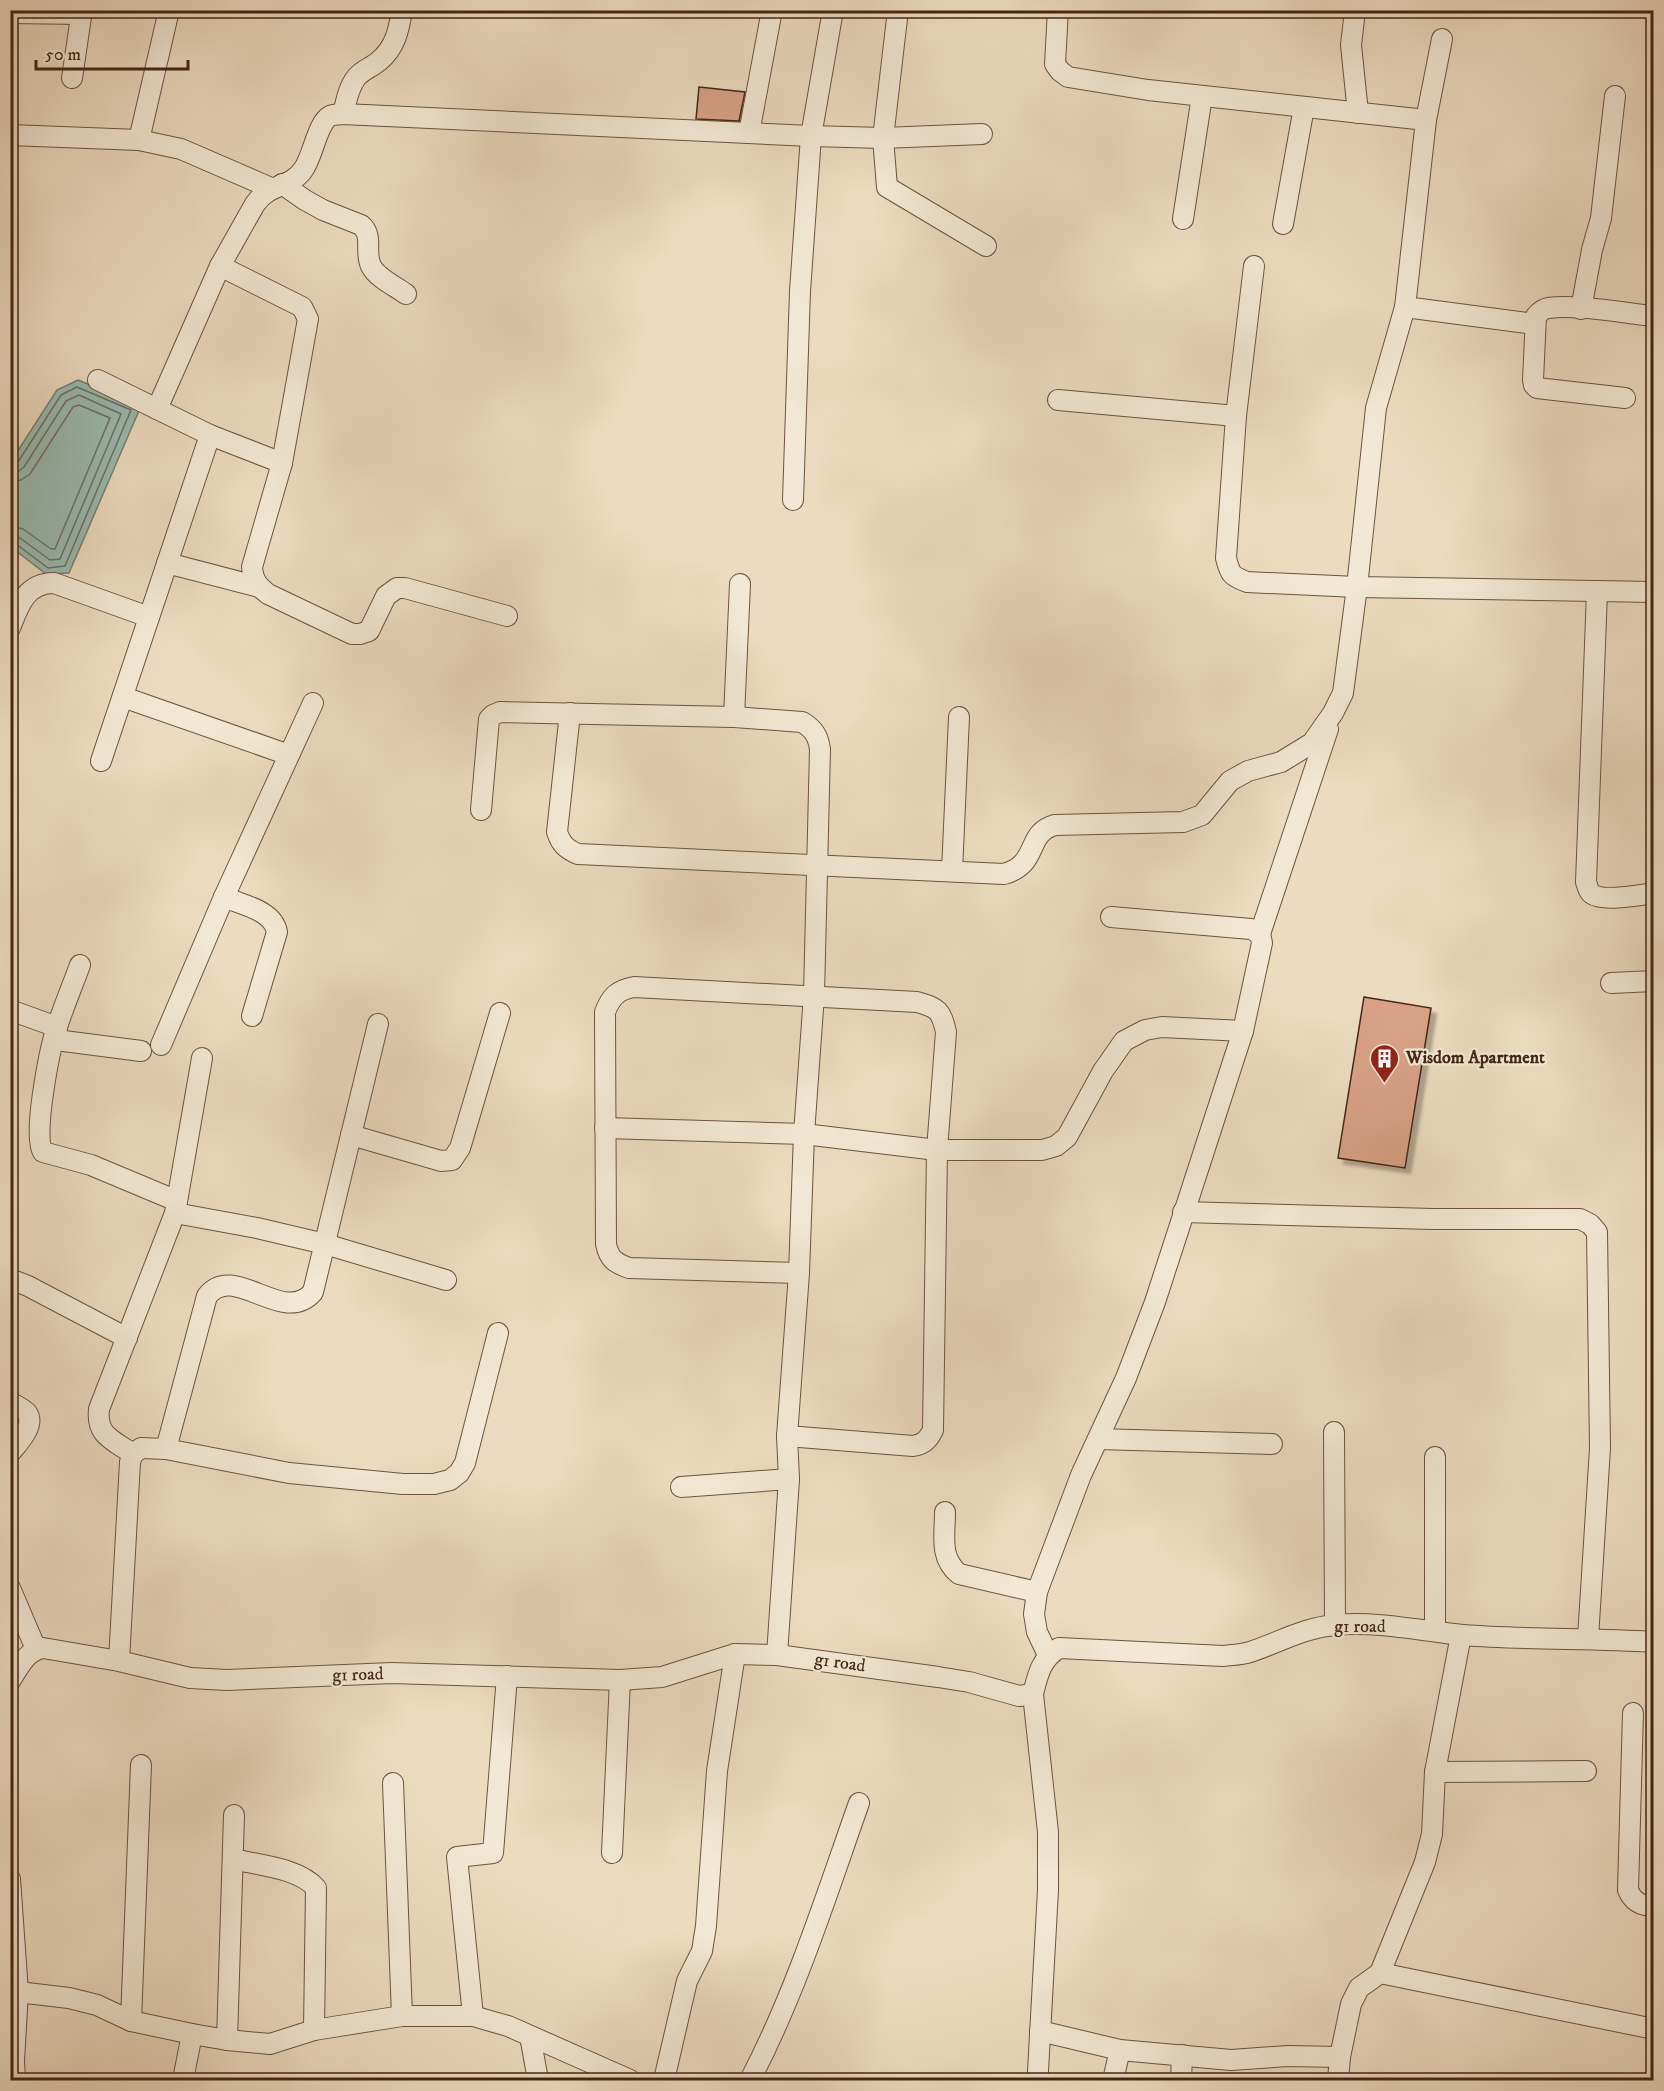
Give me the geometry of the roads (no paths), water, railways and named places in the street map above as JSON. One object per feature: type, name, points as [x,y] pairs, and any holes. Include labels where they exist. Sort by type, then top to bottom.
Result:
[{"type":"street","points":[[139,140],[170,10]]},
{"type":"street","points":[[343,114],[355,79],[365,69],[379,62],[392,47],[399,32],[402,10]]},
{"type":"street","points":[[749,133],[772,10]]},
{"type":"street","points":[[793,500],[800,291],[811,136],[833,10]]},
{"type":"street","points":[[898,10],[883,138],[887,188],[986,246]]},
{"type":"street","points":[[1058,10],[1055,64],[1068,77],[1148,90],[1426,120]]},
{"type":"street","points":[[1355,10],[1351,45],[1358,113]]},
{"type":"street","points":[[10,13],[82,12],[72,78]]},
{"type":"street","points":[[1038,2072],[1048,1890],[1048,1832],[1033,1694],[1040,1669],[1048,1655],[1037,1632],[1034,1614],[1037,1592],[1081,1475],[1126,1378],[1155,1302],[1243,1031],[1262,943],[1260,934],[1333,713],[1343,693],[1376,408],[1405,307],[1426,120],[1442,39]]},
{"type":"street","points":[[1183,219],[1202,96]]},
{"type":"street","points":[[1581,309],[1592,250],[1601,218],[1615,96]]},
{"type":"street","points":[[1283,224],[1304,107]]},
{"type":"street","points":[[157,409],[220,266],[255,204],[262,195],[277,186],[293,182],[303,170],[327,118],[343,114],[883,138],[982,134]]},
{"type":"street","points":[[10,135],[139,140],[181,149],[277,186],[366,229],[369,237],[368,257],[371,267],[377,274],[406,294]]},
{"type":"street","points":[[220,266],[302,308],[308,320],[282,463],[252,567],[253,579],[259,587],[268,594],[352,634],[369,631],[386,596],[397,588],[405,588],[507,616]]},
{"type":"street","points":[[1254,266],[1236,416],[1226,558],[1229,570],[1234,577],[1247,582],[1357,587],[1653,592]]},
{"type":"street","points":[[1405,307],[1535,324]]},
{"type":"street","points":[[1625,398],[1537,388],[1533,380],[1536,316],[1542,310],[1549,308],[1653,316]]},
{"type":"street","points":[[98,380],[210,435],[282,463]]},
{"type":"street","points":[[1058,400],[1236,416]]},
{"type":"street","points":[[101,761],[210,435]]},
{"type":"street","points":[[167,563],[259,587]]},
{"type":"street","points":[[10,628],[14,606],[32,587],[42,583],[54,583],[149,617]]},
{"type":"street","points":[[734,717],[740,584]]},
{"type":"street","points":[[1597,592],[1586,882],[1589,891],[1594,896],[1653,893]]},
{"type":"street","points":[[123,697],[289,755]]},
{"type":"street","points":[[161,1045],[224,897],[314,703]]},
{"type":"street","points":[[481,810],[489,719],[500,712],[734,717],[802,722],[811,727],[818,737],[820,749],[813,995],[804,1134],[799,1273],[787,1436],[789,1479],[777,1655]]},
{"type":"street","points":[[570,713],[557,832],[560,842],[567,849],[578,854],[1004,874],[1017,870],[1028,860],[1038,834],[1044,828],[1055,825],[1183,822],[1202,815],[1230,782],[1248,771],[1281,762],[1312,743],[1333,713]]},
{"type":"street","points":[[952,871],[958,717]]},
{"type":"street","points":[[224,897],[269,916],[277,932],[252,1016]]},
{"type":"street","points":[[1111,917],[1251,929],[1260,934]]},
{"type":"street","points":[[80,965],[51,1049],[40,1121],[39,1139],[43,1152],[91,1165],[176,1207],[325,1244],[446,1280]]},
{"type":"street","points":[[1611,983],[1653,981]]},
{"type":"street","points":[[787,1436],[913,1446],[923,1444],[933,1430],[937,1149],[946,1032],[942,1016],[934,1007],[917,1002],[634,987],[621,989],[610,999],[605,1012],[606,1244],[608,1254],[615,1263],[629,1268],[799,1273]]},
{"type":"street","points":[[10,1010],[57,1028]]},
{"type":"street","points":[[351,1136],[441,1161],[452,1160],[460,1148],[500,1013]]},
{"type":"street","points":[[166,1449],[207,1296],[212,1289],[225,1284],[286,1303],[305,1301],[313,1292],[378,1024]]},
{"type":"street","points":[[605,1128],[804,1134],[937,1149],[1042,1149],[1056,1146],[1067,1137],[1103,1071],[1124,1041],[1144,1030],[1162,1027],[1243,1031]]},
{"type":"street","points":[[57,1028],[56,1040],[141,1051]]},
{"type":"street","points":[[133,1454],[100,1429],[99,1409],[176,1207],[202,1058]]},
{"type":"street","points":[[1183,1212],[1432,1219],[1580,1219],[1590,1224],[1597,1232],[1600,1448],[1588,1638]]},
{"type":"street","points":[[10,1279],[127,1338]]},
{"type":"street","points":[[119,1661],[130,1462],[133,1454],[141,1448],[166,1449],[289,1473],[403,1484],[434,1484],[450,1480],[459,1473],[465,1463],[498,1333]]},
{"type":"street","points":[[10,1402],[27,1413],[29,1420],[29,1426],[10,1453]]},
{"type":"street","points":[[1334,1432],[1335,1624]]},
{"type":"street","points":[[1098,1439],[1272,1444]]},
{"type":"street","points":[[1435,1457],[1435,1630]]},
{"type":"street","points":[[681,1487],[789,1479]]},
{"type":"street","points":[[945,1512],[945,1555],[950,1567],[958,1574],[1037,1592]]},
{"type":"street","points":[[10,1588],[36,1649],[23,1661],[10,1681]]},
{"type":"street","name":"g1 road","points":[[1048,1655],[1059,1648],[1223,1656],[1248,1653],[1295,1634],[1335,1624],[1408,1627],[1461,1635],[1530,1639],[1588,1638],[1653,1642]]},
{"type":"street","points":[[1338,2080],[1340,2057],[1351,2004],[1359,1988],[1380,1974],[1425,1862],[1432,1834],[1435,1772],[1461,1635]]},
{"type":"street","name":"g1 road","points":[[36,1649],[51,1648],[190,1678],[226,1680],[392,1673],[621,1680],[662,1677],[735,1654],[777,1655],[969,1682],[1019,1696],[1033,1694]]},
{"type":"street","points":[[663,2080],[687,1981],[702,1952],[706,1926],[717,1771],[735,1654]]},
{"type":"street","points":[[473,2016],[457,1857],[493,1854],[507,1676]]},
{"type":"street","points":[[612,1853],[621,1680]]},
{"type":"street","points":[[1633,1713],[1628,1890],[1632,1899],[1644,1906],[1653,1906]]},
{"type":"street","points":[[131,2021],[141,1765]]},
{"type":"street","points":[[1435,1772],[1586,1771]]},
{"type":"street","points":[[393,1783],[402,2016]]},
{"type":"street","points":[[750,2080],[788,2001],[859,1803]]},
{"type":"street","points":[[227,2040],[234,1815]]},
{"type":"street","points":[[233,1859],[300,1875],[316,1888],[314,2030]]},
{"type":"street","points":[[10,1880],[18,1992],[15,2080]]},
{"type":"street","points":[[1380,1974],[1653,2028]]},
{"type":"street","points":[[18,1992],[69,1998],[97,2005],[131,2021],[192,2034],[270,2044],[314,2030],[402,2016],[473,2016],[508,2026],[630,2080]]},
{"type":"street","points":[[1040,2031],[1120,2050],[1232,2060],[1288,2056],[1340,2057]]},
{"type":"street","points":[[183,2080],[192,2034]]},
{"type":"street","points":[[530,2036],[538,2080]]},
{"type":"street","points":[[1113,2080],[1120,2050]]},
{"type":"street","points":[[1181,2080],[1182,2055]]},
{"type":"water","points":[[78,380],[141,406],[69,573],[46,574],[11,547],[10,463],[57,390]]},
{"type":"place","name":"Wisdom Apartment","points":[[1385,1084]]}]
